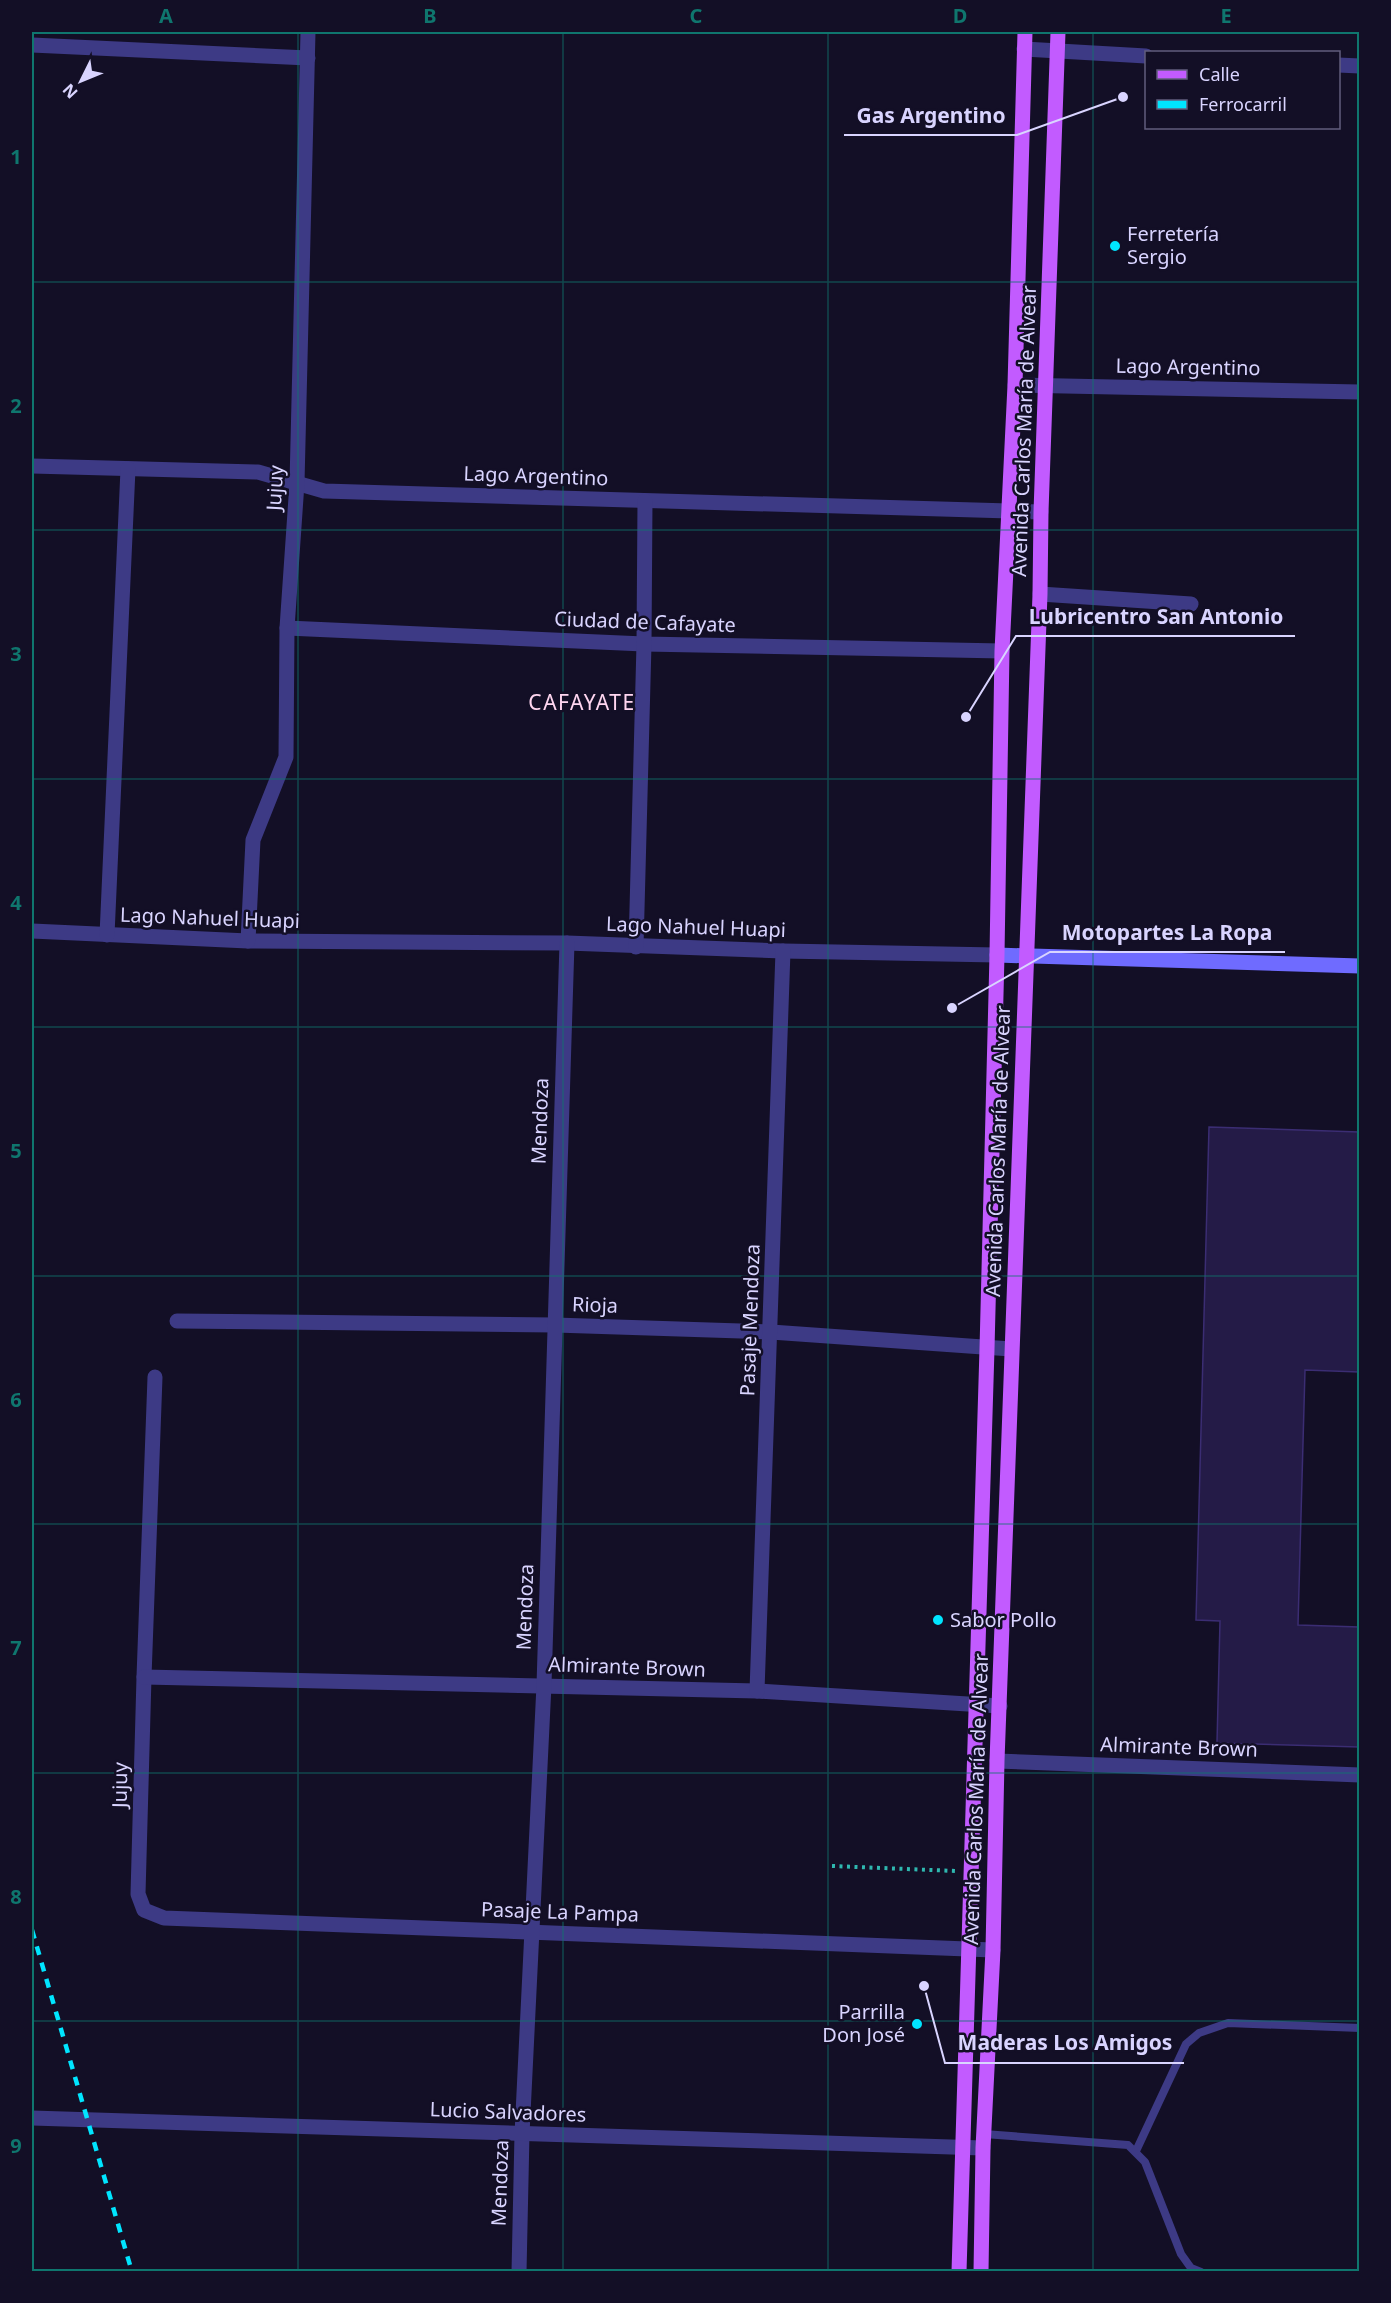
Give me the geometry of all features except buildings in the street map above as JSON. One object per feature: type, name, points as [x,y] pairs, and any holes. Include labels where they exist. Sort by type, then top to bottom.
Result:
[{"type":"main road","name":"Avenida Carlos María de Alvear","points":[[959,2271],[987,1348],[1002,651],[1015,385],[1025,32]]},
{"type":"main road","name":"Avenida Carlos María de Alvear","points":[[981,2271],[983,2141],[993,1950],[997,1761],[1040,594],[1058,32]]},
{"type":"main road","name":"Lago Nahuel Huapi","points":[[997,955],[1359,966]]},
{"type":"street","name":"Jujuy","points":[[248,941],[253,840],[285,757],[287,628],[297,483],[309,32]]},
{"type":"street","points":[[32,45],[308,58]]},
{"type":"street","points":[[1024,49],[1145,56]]},
{"type":"street","points":[[1340,65],[1359,66]]},
{"type":"street","name":"Lago Argentino","points":[[1015,385],[1359,392]]},
{"type":"street","name":"Lago Argentino","points":[[32,466],[258,472],[324,491],[1041,512]]},
{"type":"street","points":[[107,936],[128,469]]},
{"type":"street","points":[[636,947],[644,644],[645,501]]},
{"type":"street","points":[[1040,594],[1191,604]]},
{"type":"street","name":"Ciudad de Cafayate","points":[[287,628],[644,644],[1002,651]]},
{"type":"street","name":"Lago Nahuel Huapi","points":[[32,931],[248,941],[567,944],[997,955]]},
{"type":"street","name":"Mendoza","points":[[519,2271],[522,2134],[544,1686],[567,944]]},
{"type":"street","name":"Pasaje Mendoza","points":[[757,1691],[783,951]]},
{"type":"street","name":"Rioja","points":[[177,1321],[555,1325],[771,1332],[1011,1349]]},
{"type":"street","name":"Jujuy","points":[[138,1894],[155,1377]]},
{"type":"street","name":"Almirante Brown","points":[[144,1677],[757,1691],[1000,1706]]},
{"type":"street","name":"Almirante Brown","points":[[997,1761],[1359,1775]]},
{"type":"street","name":"Pasaje La Pampa","points":[[138,1894],[144,1910],[164,1918],[993,1950]]},
{"type":"street","name":"Lucio Salvadores","points":[[32,2118],[963,2147],[983,2141]]},
{"type":"lane","points":[[1136,2151],[1186,2044],[1199,2033],[1228,2023],[1359,2028]]},
{"type":"lane","points":[[983,2141],[1128,2145],[1144,2162],[1181,2254],[1191,2268],[1201,2271]]},
{"type":"path","points":[[832,1866],[971,1871]]},
{"type":"railway","points":[[32,1930],[132,2272]]},
{"type":"place","name":"Gas Argentino","points":[[1123,97]]},
{"type":"place","name":"Ferretería Sergio","points":[[1115,246]]},
{"type":"place","name":"Lubricentro San Antonio","points":[[966,717]]},
{"type":"place","name":"Motopartes La Ropa","points":[[952,1008]]},
{"type":"place","name":"Sabor Pollo","points":[[938,1620]]},
{"type":"place","name":"Maderas Los Amigos","points":[[924,1986]]},
{"type":"place","name":"Parrilla Don José","points":[[917,2024]]},
{"type":"district","name":"CAFAYATE","points":[[582,703]]}]
